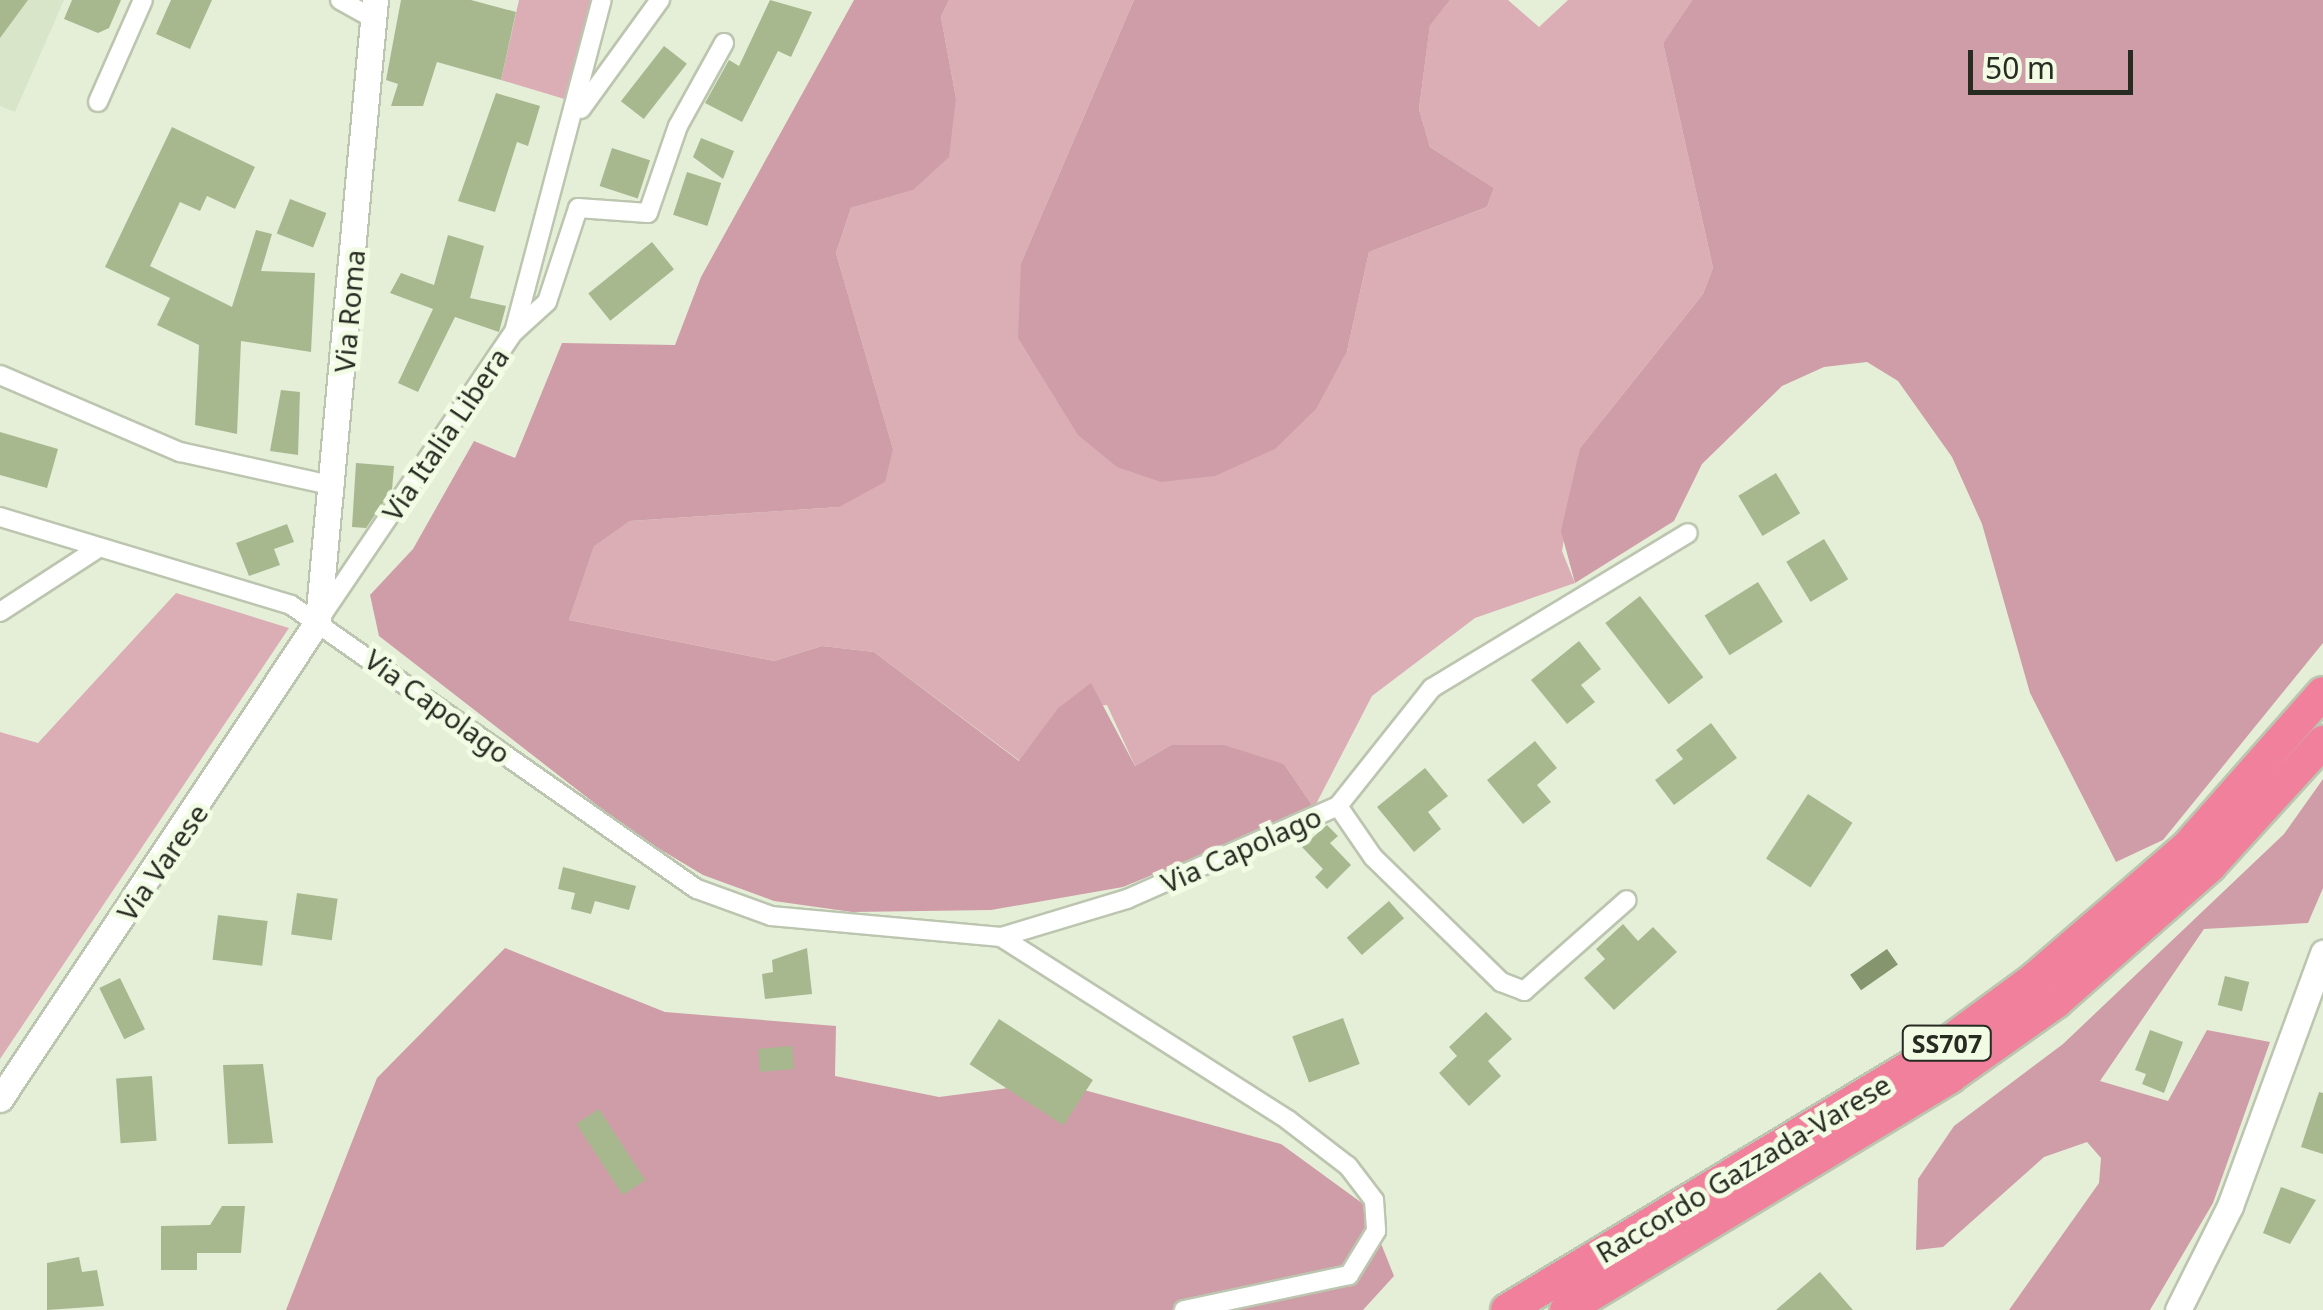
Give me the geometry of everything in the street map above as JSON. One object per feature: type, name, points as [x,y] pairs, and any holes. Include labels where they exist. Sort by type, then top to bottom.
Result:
[{"type":"highway","name":"Raccordo Gazzada-Varese","points":[[1507,1310],[1932,1054],[2034,979],[2187,847],[2323,693]]},
{"type":"highway","name":"Raccordo Gazzada-Varese","points":[[1566,1310],[1934,1088],[2056,1002],[2210,866],[2323,742]]},
{"type":"main road","name":"Via Roma","points":[[318,621],[334,486],[374,9]]},
{"type":"main road","name":"Via Varese","points":[[0,1099],[318,621]]},
{"type":"main road","points":[[2178,1310],[2230,1206],[2323,952]]},
{"type":"street","points":[[98,102],[143,0]]},
{"type":"street","points":[[340,0],[374,9]]},
{"type":"street","name":"Via Italia Libera","points":[[318,621],[514,332],[575,116],[602,0]]},
{"type":"street","points":[[575,116],[660,0]]},
{"type":"street","points":[[514,332],[546,302],[578,208],[648,213],[678,126],[724,42]]},
{"type":"street","points":[[0,375],[180,452],[334,486]]},
{"type":"street","name":"Via Capolago","points":[[0,517],[291,605],[697,890],[771,916],[1001,937],[1127,899],[1338,806],[1432,688],[1688,533]]},
{"type":"street","points":[[0,612],[97,549]]},
{"type":"street","points":[[1338,806],[1373,856],[1502,982],[1524,991],[1626,900]]},
{"type":"street","name":"Via Capolago","points":[[1001,937],[1348,1166],[1374,1200],[1369,1250],[1349,1275],[1184,1310]]},
{"type":"shaded area","points":[[0,0],[64,0],[15,112],[0,106]]},
{"type":"shaded area","points":[[519,0],[593,0],[571,101],[501,80]]},
{"type":"shaded area","points":[[854,0],[949,0],[941,17],[956,98],[949,157],[913,190],[851,208],[836,253],[893,449],[885,482],[839,507],[630,521],[594,546],[569,620],[774,661],[822,646],[874,652],[1019,761],[1057,709],[1091,683],[1135,766],[1171,745],[1224,745],[1284,764],[1314,808],[1123,887],[991,910],[852,912],[774,901],[703,875],[633,833],[379,636],[370,595],[413,549],[474,441],[515,458],[562,343],[675,345],[701,277]]},
{"type":"shaded area","points":[[949,0],[1134,0],[1021,263],[1347,351],[1369,252],[1487,207],[1494,188],[1430,147],[1419,109],[1430,24],[1450,0],[1508,0],[1539,27],[1568,0],[1692,0],[1663,43],[1713,268],[1703,294],[1580,448],[1562,551],[1575,583],[1475,618],[1372,696],[1314,808],[1284,764],[1171,745],[1135,766],[1107,705],[1057,709],[1020,761],[874,652],[822,646],[774,661],[569,620],[594,545],[630,521],[839,507],[893,449],[836,253],[851,208],[912,190],[956,98],[941,17]]},
{"type":"shaded area","points":[[1134,0],[1450,0],[1430,25],[1419,109],[1430,147],[1494,188],[1487,207],[1369,252],[1347,351],[1316,409],[1275,449],[1215,476],[1161,482],[1117,467],[1078,435],[1018,338],[1021,263]]},
{"type":"shaded area","points":[[1692,0],[2323,0],[2323,643],[2163,840],[2116,862],[2030,693],[1982,524],[1952,457],[1898,381],[1867,362],[1824,367],[1782,386],[1702,464],[1674,521],[1575,583],[1561,531],[1580,448],[1703,294],[1713,268],[1663,43]]},
{"type":"shaded area","points":[[176,593],[289,628],[0,1059],[0,732],[38,743]]},
{"type":"shaded area","points":[[2323,779],[2323,888],[2308,923],[2204,929],[2100,1081],[2168,1101],[2207,1030],[2270,1042],[2213,1203],[2150,1310],[2009,1310],[2099,1183],[2101,1158],[2087,1142],[2044,1157],[1943,1247],[1916,1250],[1918,1179],[1954,1126],[2063,1044],[2284,834]]},
{"type":"shaded area","points":[[505,948],[665,1012],[836,1026],[835,1076],[939,1097],[1055,1082],[1281,1144],[1366,1206],[1394,1276],[1363,1310],[286,1310],[377,1078]]},
{"type":"shaded area","points":[[1887,949],[1898,965],[1861,990],[1850,975]]},
{"type":"building","points":[[0,0],[28,0],[0,38]]},
{"type":"building","points":[[72,0],[121,0],[109,28],[98,33],[64,19]]},
{"type":"building","points":[[171,0],[212,0],[190,49],[156,34]]},
{"type":"building","points":[[401,0],[471,0],[516,12],[501,80],[437,62],[423,106],[391,106],[398,84],[386,80]]},
{"type":"building","points":[[770,0],[812,12],[791,57],[778,51],[742,122],[705,103],[729,60],[739,66]]},
{"type":"building","points":[[664,46],[687,64],[644,119],[621,101]]},
{"type":"building","points":[[496,93],[540,106],[528,146],[517,142],[495,212],[458,201]]},
{"type":"building","points":[[172,127],[255,167],[235,209],[207,196],[200,211],[180,202],[150,266],[232,307],[256,230],[272,234],[261,271],[315,273],[311,352],[241,341],[237,434],[195,425],[199,345],[157,325],[170,298],[105,267]]},
{"type":"building","points":[[701,138],[734,151],[723,179],[693,157]]},
{"type":"building","points":[[612,148],[650,160],[638,198],[600,186]]},
{"type":"building","points":[[687,172],[721,183],[707,226],[673,215]]},
{"type":"building","points":[[290,199],[326,213],[313,248],[277,234]]},
{"type":"building","points":[[448,235],[484,246],[470,298],[506,306],[499,332],[455,317],[418,392],[398,383],[433,309],[390,293],[401,273],[434,285]]},
{"type":"building","points":[[652,242],[674,269],[610,321],[588,294]]},
{"type":"building","points":[[281,390],[300,392],[298,455],[270,451]]},
{"type":"building","points":[[0,432],[58,449],[47,488],[0,475]]},
{"type":"building","points":[[356,463],[394,466],[392,490],[366,528],[352,527]]},
{"type":"building","points":[[1776,473],[1800,513],[1762,536],[1738,496]]},
{"type":"building","points":[[287,524],[294,542],[274,549],[280,565],[249,576],[236,543]]},
{"type":"building","points":[[1824,539],[1848,579],[1810,602],[1786,562]]},
{"type":"building","points":[[1758,582],[1783,622],[1729,655],[1705,615]]},
{"type":"building","points":[[1640,596],[1703,677],[1669,704],[1605,623]]},
{"type":"building","points":[[1579,641],[1601,669],[1581,685],[1595,702],[1567,724],[1531,680]]},
{"type":"building","points":[[1711,723],[1737,758],[1674,805],[1655,780],[1683,759],[1676,750]]},
{"type":"building","points":[[1535,741],[1557,768],[1537,785],[1551,802],[1523,824],[1487,780]]},
{"type":"building","points":[[1425,768],[1448,796],[1428,812],[1441,829],[1414,852],[1377,807]]},
{"type":"building","points":[[1808,794],[1852,823],[1811,887],[1766,859]]},
{"type":"building","points":[[1327,825],[1338,836],[1330,843],[1351,865],[1327,889],[1315,877],[1323,869],[1302,847]]},
{"type":"building","points":[[563,867],[636,886],[629,910],[595,901],[591,914],[571,909],[575,893],[558,889]]},
{"type":"building","points":[[297,893],[338,899],[332,940],[291,935]]},
{"type":"building","points":[[1389,901],[1404,918],[1362,955],[1347,938]]},
{"type":"building","points":[[218,915],[268,921],[262,966],[213,960]]},
{"type":"building","points":[[1623,924],[1638,941],[1653,927],[1677,952],[1614,1010],[1584,978],[1605,959],[1596,949]]},
{"type":"building","points":[[807,948],[812,994],[765,999],[762,974],[773,972],[772,960]]},
{"type":"building","points":[[2225,976],[2249,982],[2242,1011],[2218,1005]]},
{"type":"building","points":[[120,978],[145,1029],[124,1039],[99,988]]},
{"type":"building","points":[[1486,1012],[1512,1039],[1488,1061],[1501,1076],[1469,1106],[1439,1073],[1457,1056],[1449,1047]]},
{"type":"building","points":[[1343,1018],[1360,1064],[1309,1083],[1292,1036]]},
{"type":"building","points":[[999,1019],[1093,1080],[1064,1125],[970,1064]]},
{"type":"building","points":[[2150,1030],[2183,1042],[2164,1093],[2142,1084],[2146,1074],[2135,1070]]},
{"type":"building","points":[[792,1046],[794,1069],[760,1072],[758,1049]]},
{"type":"building","points":[[263,1064],[273,1143],[228,1144],[223,1065]]},
{"type":"building","points":[[152,1076],[157,1141],[121,1143],[116,1079]]},
{"type":"building","points":[[2319,1092],[2323,1093],[2323,1154],[2301,1147]]},
{"type":"building","points":[[599,1109],[645,1180],[623,1195],[576,1124]]},
{"type":"building","points":[[2281,1187],[2316,1200],[2290,1244],[2263,1233]]},
{"type":"building","points":[[222,1206],[245,1206],[241,1253],[197,1253],[197,1270],[161,1270],[161,1226],[210,1225]]},
{"type":"building","points":[[79,1257],[82,1272],[97,1270],[104,1306],[47,1310],[47,1263]]},
{"type":"building","points":[[1820,1272],[1853,1310],[1776,1310]]}]
